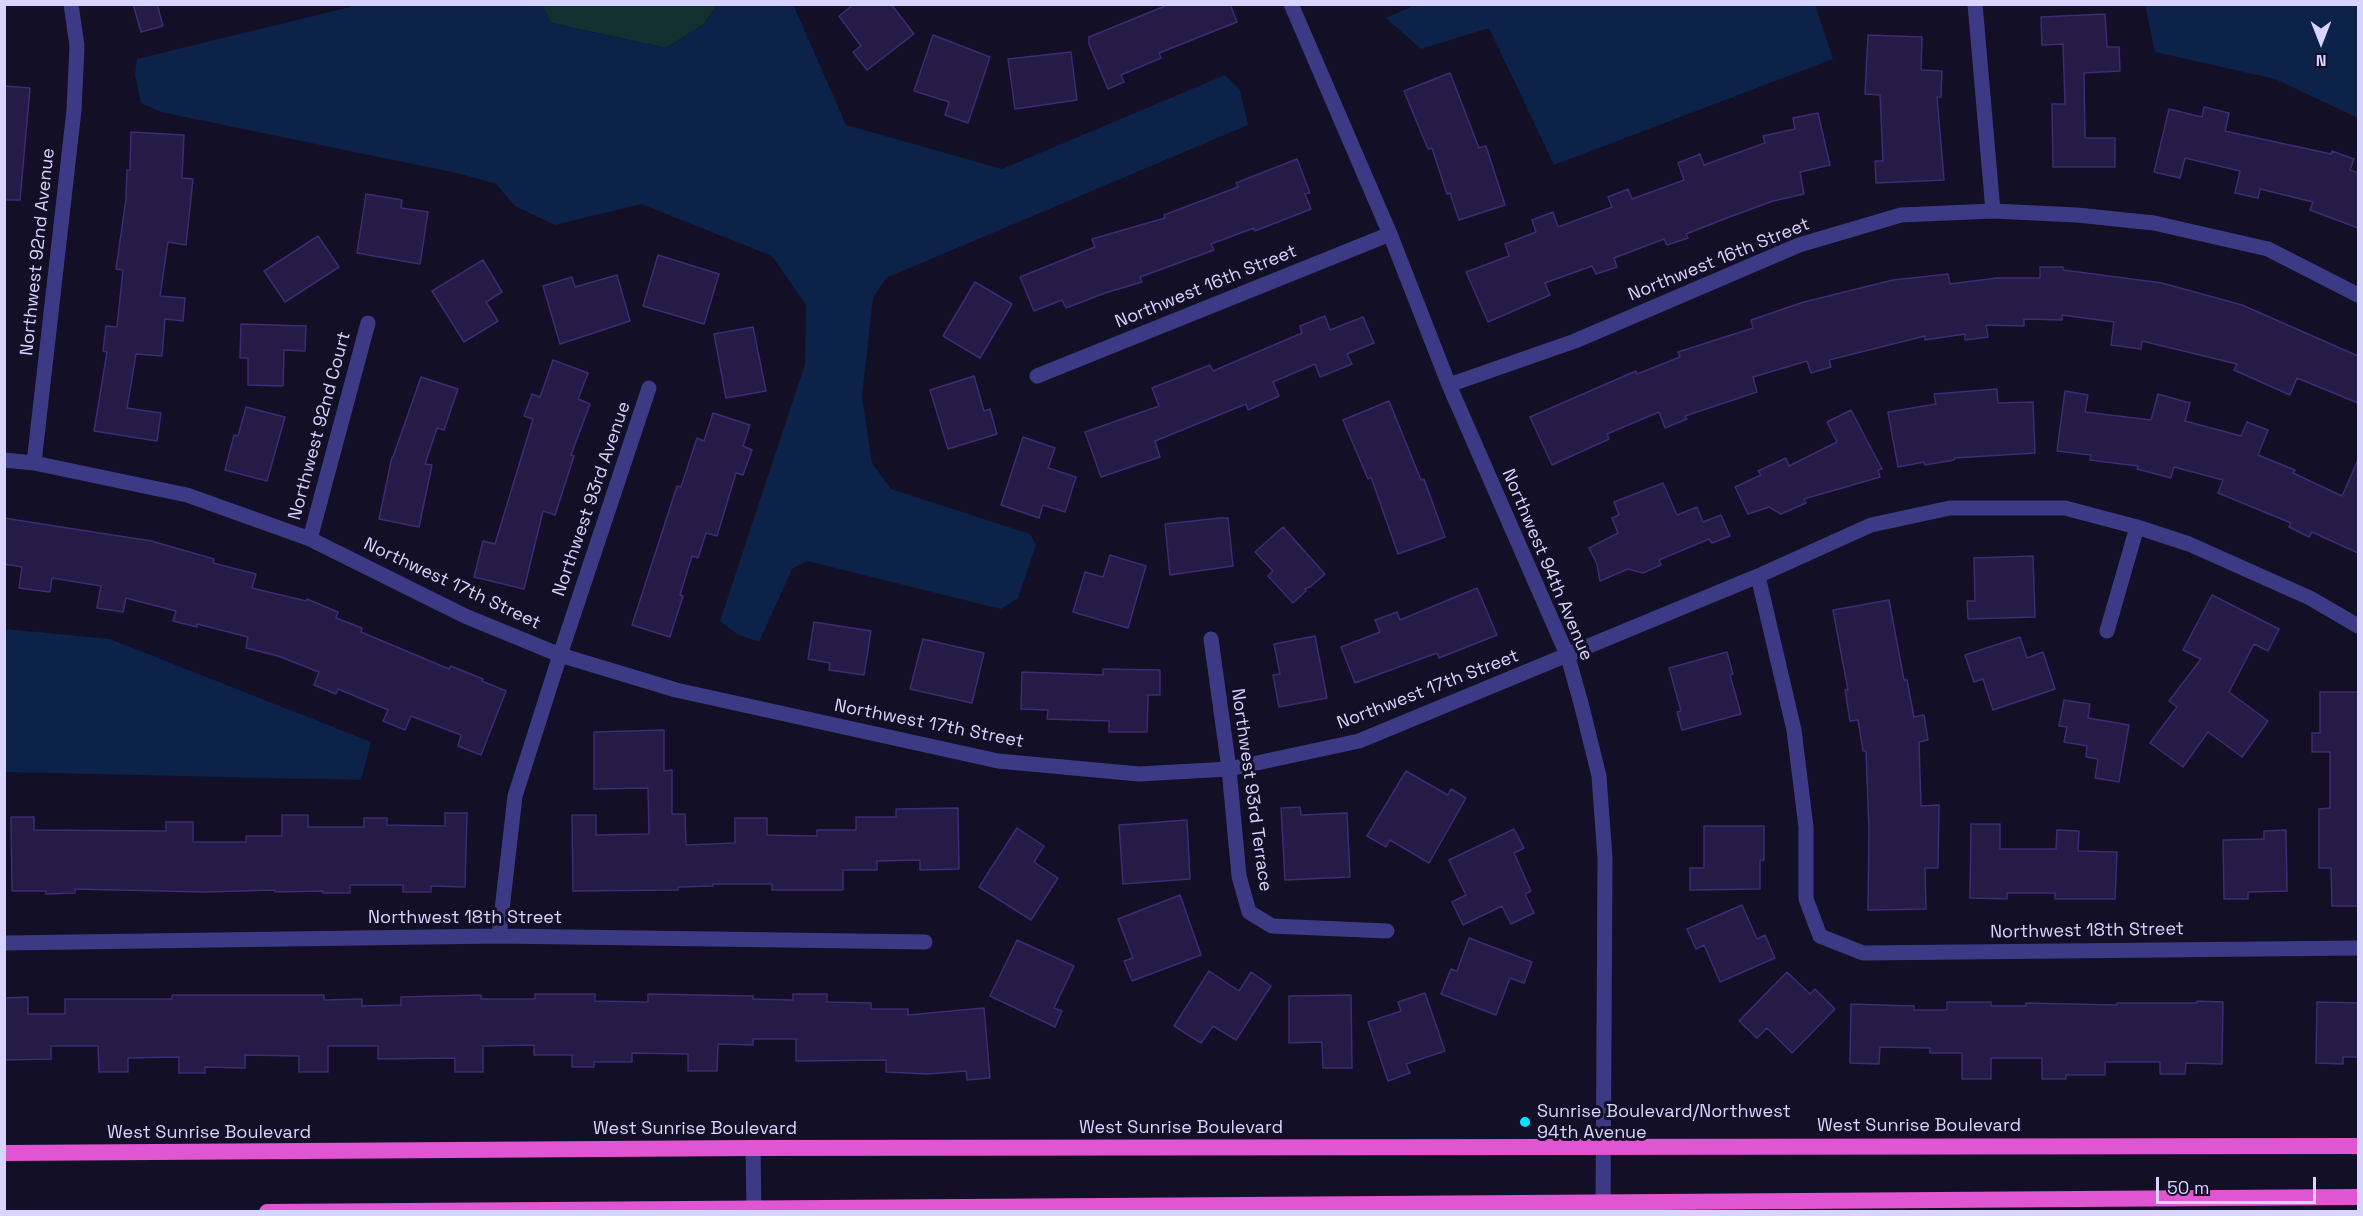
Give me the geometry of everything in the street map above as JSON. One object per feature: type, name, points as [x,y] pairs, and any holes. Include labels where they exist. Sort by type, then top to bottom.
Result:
[{"type":"highway","name":"West Sunrise Boulevard","points":[[4,1153],[753,1148],[2358,1146]]},
{"type":"highway","points":[[267,1212],[1603,1206],[2358,1197]]},
{"type":"street","name":"Northwest 92nd Avenue","points":[[34,463],[72,121],[77,46],[71,4]]},
{"type":"street","name":"Northwest 94th Avenue","points":[[1291,4],[1390,234],[1449,385],[1568,657],[1599,776],[1605,858],[1603,1206]]},
{"type":"street","points":[[1975,4],[1993,211]]},
{"type":"street","name":"Northwest 16th Street","points":[[1449,385],[1575,341],[1799,245],[1901,215],[1993,211],[2077,215],[2154,223],[2268,249],[2358,295]]},
{"type":"street","name":"Northwest 16th Street","points":[[1037,376],[1390,234]]},
{"type":"street","name":"Northwest 92nd Court","points":[[310,539],[368,323]]},
{"type":"street","name":"Northwest 93rd Avenue","points":[[499,936],[515,796],[650,388]]},
{"type":"street","name":"Northwest 17th Street","points":[[4,460],[34,463],[187,495],[310,539],[465,616],[560,655],[676,690],[998,761],[1139,774],[1229,769],[1359,741],[1568,657],[1871,525],[1950,508],[2065,508],[2137,527],[2188,544],[2300,594],[2358,626]]},
{"type":"street","points":[[2107,631],[2137,527]]},
{"type":"street","name":"Northwest 18th Street","points":[[1758,576],[1794,730],[1806,827],[1806,899],[1820,936],[1863,953],[2358,948]]},
{"type":"street","name":"Northwest 93rd Terrace","points":[[1211,639],[1229,769],[1239,876],[1249,912],[1272,926],[1387,931]]},
{"type":"street","name":"Northwest 18th Street","points":[[4,944],[499,936],[925,942]]},
{"type":"street","points":[[753,1148],[754,1210]]},
{"type":"green space","points":[[542,5],[717,5],[704,24],[666,48],[551,23]]},
{"type":"water","points":[[793,4],[846,125],[1002,169],[1225,75],[1240,90],[1248,125],[886,278],[873,298],[862,397],[872,463],[891,489],[1030,534],[1036,545],[1018,598],[1001,609],[807,561],[792,569],[759,642],[737,634],[720,621],[805,364],[806,305],[772,256],[641,204],[555,225],[515,206],[496,184],[461,174],[161,112],[141,103],[135,75],[137,59],[353,5],[542,5],[551,23],[666,48],[704,24],[717,5]]},
{"type":"water","points":[[1417,4],[1815,5],[1833,59],[1554,165],[1489,28],[1421,49],[1386,18]]},
{"type":"water","points":[[2145,5],[2358,5],[2358,118],[2275,79],[2155,52]]},
{"type":"water","points":[[5,629],[110,639],[371,742],[361,780],[5,772]]},
{"type":"building","points":[[133,4],[157,4],[163,26],[141,32]]},
{"type":"building","points":[[854,4],[891,4],[914,34],[867,70],[853,52],[861,46],[839,16]]},
{"type":"building","points":[[1170,4],[1230,4],[1237,22],[1159,53],[1161,58],[1121,75],[1124,82],[1108,89],[1089,44],[1089,37]]},
{"type":"building","points":[[2105,14],[2107,47],[2119,47],[2120,71],[2084,73],[2085,138],[2115,138],[2115,167],[2053,167],[2052,104],[2065,104],[2063,44],[2042,45],[2041,17]]},
{"type":"building","points":[[933,35],[990,57],[968,123],[945,115],[949,102],[914,91]]},
{"type":"building","points":[[1868,35],[1922,37],[1921,70],[1942,71],[1941,97],[1937,97],[1944,180],[1876,183],[1875,161],[1883,161],[1880,95],[1865,94]]},
{"type":"building","points":[[1071,52],[1077,100],[1015,109],[1008,59]]},
{"type":"building","points":[[1450,73],[1479,148],[1486,146],[1505,205],[1459,220],[1450,193],[1447,194],[1432,148],[1428,149],[1404,91]]},
{"type":"building","points":[[4,86],[30,88],[20,200],[4,200]]},
{"type":"building","points":[[2204,107],[2229,113],[2225,131],[2331,154],[2332,151],[2354,159],[2350,170],[2358,173],[2358,228],[2310,210],[2313,202],[2260,189],[2258,198],[2235,193],[2240,171],[2185,158],[2180,178],[2154,172],[2169,109],[2202,117]]},
{"type":"building","points":[[1818,113],[1830,165],[1800,172],[1804,194],[1773,201],[1732,216],[1686,234],[1688,238],[1667,245],[1664,239],[1614,258],[1617,267],[1596,274],[1592,266],[1545,283],[1550,295],[1488,322],[1466,272],[1509,256],[1505,244],[1536,232],[1532,220],[1553,212],[1558,227],[1612,207],[1608,197],[1628,189],[1632,199],[1684,180],[1678,163],[1700,154],[1704,165],[1765,143],[1763,136],[1795,129],[1793,118]]},
{"type":"building","points":[[131,132],[184,135],[182,178],[193,179],[186,245],[168,242],[160,296],[185,298],[183,321],[165,319],[162,356],[136,354],[127,408],[161,413],[157,441],[94,431],[107,352],[103,351],[106,326],[117,327],[123,270],[116,269],[126,199],[127,170],[130,170]]},
{"type":"building","points":[[1297,159],[1310,193],[1305,194],[1311,209],[1255,231],[1254,228],[1211,244],[1214,250],[1140,277],[1142,282],[1066,308],[1062,300],[1034,311],[1020,277],[1095,247],[1092,239],[1165,218],[1164,215],[1238,187],[1236,183]]},
{"type":"building","points":[[366,194],[402,200],[401,208],[428,212],[420,264],[357,253]]},
{"type":"building","points":[[318,236],[339,267],[285,302],[264,271]]},
{"type":"building","points":[[658,255],[719,274],[704,324],[643,306]]},
{"type":"building","points":[[483,260],[502,292],[486,302],[498,321],[464,342],[432,291]]},
{"type":"building","points":[[2040,267],[2063,267],[2063,270],[2162,283],[2242,305],[2358,356],[2358,403],[2297,378],[2290,395],[2234,370],[2237,364],[2142,341],[2141,349],[2111,345],[2114,322],[2062,315],[2062,320],[2024,319],[2024,326],[1986,325],[1988,337],[1965,340],[1965,334],[1925,340],[1925,336],[1829,360],[1831,367],[1811,373],[1807,361],[1753,377],[1757,392],[1685,416],[1687,419],[1665,428],[1659,412],[1607,434],[1609,439],[1552,465],[1530,417],[1636,371],[1637,374],[1680,357],[1678,352],[1753,328],[1751,320],[1804,302],[1893,280],[1948,274],[1950,284],[1997,278],[2040,278]]},
{"type":"building","points":[[617,275],[630,321],[560,344],[543,286],[572,277],[575,287]]},
{"type":"building","points":[[975,282],[1012,304],[980,358],[943,336]]},
{"type":"building","points":[[1325,316],[1330,330],[1363,317],[1374,343],[1347,354],[1352,364],[1320,377],[1315,364],[1273,382],[1279,396],[1248,410],[1246,404],[1155,441],[1160,457],[1101,477],[1085,432],[1159,406],[1152,388],[1210,365],[1213,371],[1302,333],[1300,326]]},
{"type":"building","points":[[241,324],[306,326],[305,351],[284,350],[283,386],[248,385],[248,358],[240,358]]},
{"type":"building","points":[[753,327],[766,391],[726,398],[714,334]]},
{"type":"building","points":[[553,360],[588,373],[578,399],[590,404],[571,455],[574,456],[555,515],[543,511],[524,589],[474,577],[483,541],[495,544],[533,419],[524,416],[532,394],[540,397]]},
{"type":"building","points":[[974,376],[984,411],[990,409],[997,434],[948,449],[930,390]]},
{"type":"building","points":[[421,377],[458,389],[444,430],[437,428],[425,464],[432,465],[419,527],[379,519],[392,457]]},
{"type":"building","points":[[1997,389],[1998,403],[2033,402],[2035,453],[1954,458],[1954,460],[1925,465],[1924,462],[1898,467],[1888,412],[1936,404],[1934,394]]},
{"type":"building","points":[[2065,391],[2088,395],[2085,412],[2151,420],[2158,394],[2190,403],[2185,421],[2241,436],[2247,422],[2268,430],[2258,455],[2295,470],[2293,473],[2342,496],[2358,460],[2358,553],[2312,532],[2309,537],[2289,527],[2291,523],[2218,493],[2223,480],[2174,467],[2171,478],[2137,469],[2138,466],[2090,460],[2091,455],[2057,451]]},
{"type":"building","points":[[1389,401],[1421,480],[1424,479],[1445,537],[1398,554],[1371,477],[1368,479],[1343,420]]},
{"type":"building","points":[[246,407],[285,417],[267,481],[225,470],[234,435],[238,436]]},
{"type":"building","points":[[1851,410],[1882,469],[1878,470],[1880,477],[1804,499],[1806,503],[1781,514],[1769,507],[1748,514],[1735,487],[1761,475],[1758,471],[1786,458],[1789,466],[1837,442],[1827,422]]},
{"type":"building","points":[[713,413],[750,425],[743,446],[752,450],[743,475],[736,473],[717,536],[706,533],[698,558],[692,556],[670,637],[632,625],[677,486],[681,487],[697,438],[704,441]]},
{"type":"building","points":[[1023,437],[1055,448],[1048,468],[1076,477],[1065,512],[1043,505],[1039,518],[1001,505]]},
{"type":"building","points":[[1663,483],[1677,515],[1697,507],[1703,522],[1721,515],[1730,536],[1712,543],[1709,539],[1659,560],[1661,565],[1643,573],[1628,569],[1600,581],[1597,564],[1589,548],[1618,533],[1612,518],[1619,515],[1614,502]]},
{"type":"building","points":[[4,518],[151,541],[214,559],[213,563],[256,574],[252,588],[306,601],[307,599],[338,612],[336,618],[362,628],[361,632],[449,669],[451,666],[483,679],[482,681],[506,691],[481,755],[458,746],[461,735],[411,716],[405,730],[383,721],[388,710],[338,689],[336,694],[314,685],[319,672],[278,656],[246,648],[248,637],[197,624],[197,627],[173,621],[176,611],[126,598],[123,612],[97,608],[101,586],[52,578],[50,592],[19,588],[22,567],[4,564]]},
{"type":"building","points":[[1228,518],[1233,566],[1170,575],[1165,524]]},
{"type":"building","points":[[1283,527],[1325,574],[1305,589],[1306,591],[1293,603],[1268,576],[1273,571],[1255,552]]},
{"type":"building","points":[[1110,555],[1146,566],[1128,628],[1073,612],[1085,572],[1103,577]]},
{"type":"building","points":[[2033,556],[2035,617],[1968,619],[1967,601],[1975,601],[1974,558]]},
{"type":"building","points":[[1477,588],[1497,635],[1439,658],[1437,653],[1355,683],[1341,647],[1380,632],[1375,620],[1397,612],[1400,620]]},
{"type":"building","points":[[2212,595],[2279,629],[2268,651],[2254,644],[2229,692],[2268,721],[2242,757],[2208,732],[2183,767],[2150,743],[2177,707],[2169,701],[2201,659],[2183,650]]},
{"type":"building","points":[[1889,600],[1904,680],[1907,680],[1914,717],[1924,715],[1928,740],[1919,742],[1921,806],[1939,805],[1938,868],[1925,868],[1926,909],[1868,910],[1869,830],[1866,751],[1863,751],[1858,720],[1850,721],[1845,690],[1848,690],[1833,610]]},
{"type":"building","points":[[814,622],[871,631],[864,675],[829,670],[830,663],[808,659]]},
{"type":"building","points":[[1315,636],[1327,698],[1279,707],[1273,675],[1280,674],[1274,644]]},
{"type":"building","points":[[2020,637],[2027,658],[2043,652],[2055,689],[1993,710],[1983,679],[1974,682],[1965,655]]},
{"type":"building","points":[[923,639],[984,653],[972,703],[910,689]]},
{"type":"building","points":[[1727,652],[1733,674],[1730,675],[1741,714],[1682,730],[1677,712],[1681,711],[1669,668]]},
{"type":"building","points":[[1103,669],[1160,670],[1160,695],[1148,695],[1147,732],[1109,732],[1109,721],[1047,719],[1048,710],[1021,709],[1022,672],[1103,675]]},
{"type":"building","points":[[2320,692],[2358,692],[2358,906],[2332,906],[2331,868],[2319,868],[2319,809],[2330,808],[2330,752],[2312,752],[2312,733],[2320,733]]},
{"type":"building","points":[[2064,700],[2090,704],[2088,718],[2129,725],[2119,782],[2095,778],[2098,759],[2086,757],[2087,746],[2064,742],[2067,727],[2059,726]]},
{"type":"building","points":[[664,730],[664,771],[672,770],[672,814],[685,814],[686,845],[735,843],[735,818],[767,818],[767,835],[817,836],[817,830],[856,830],[856,817],[896,817],[896,809],[958,808],[959,869],[920,870],[920,860],[877,861],[877,870],[843,870],[843,890],[772,890],[772,884],[713,884],[713,886],[678,887],[678,890],[573,891],[572,815],[596,815],[596,835],[649,834],[648,788],[594,789],[594,732]]},
{"type":"building","points":[[1406,771],[1448,795],[1451,789],[1466,798],[1429,863],[1390,840],[1386,847],[1367,836]]},
{"type":"building","points":[[1300,807],[1301,815],[1347,813],[1350,877],[1285,880],[1281,808]]},
{"type":"building","points":[[445,813],[467,813],[465,887],[431,886],[431,892],[403,892],[403,885],[350,885],[350,893],[275,892],[275,890],[205,892],[75,889],[75,893],[46,894],[46,891],[12,891],[11,817],[34,817],[34,830],[166,831],[166,822],[193,822],[193,842],[246,842],[246,836],[282,836],[282,815],[308,815],[308,827],[364,827],[364,818],[387,818],[387,825],[445,826]]},
{"type":"building","points":[[1187,820],[1190,879],[1123,884],[1119,825]]},
{"type":"building","points":[[1971,824],[2000,824],[2000,849],[2056,849],[2057,830],[2079,831],[2078,851],[2117,852],[2115,899],[2055,899],[2055,893],[2007,893],[2007,899],[1970,898]]},
{"type":"building","points":[[1704,826],[1764,826],[1764,860],[1760,860],[1760,889],[1690,890],[1690,868],[1704,868]]},
{"type":"building","points":[[1017,828],[1044,846],[1034,862],[1058,878],[1031,920],[979,887]]},
{"type":"building","points":[[1514,829],[1524,848],[1514,853],[1531,891],[1525,894],[1534,913],[1511,924],[1502,906],[1463,925],[1452,902],[1466,895],[1449,860]]},
{"type":"building","points":[[2286,830],[2287,891],[2248,892],[2248,899],[2224,899],[2223,840],[2264,839],[2264,831]]},
{"type":"building","points":[[1180,895],[1201,955],[1132,981],[1124,961],[1133,958],[1118,919]]},
{"type":"building","points":[[1742,905],[1757,939],[1765,935],[1775,958],[1720,982],[1704,945],[1696,949],[1687,929]]},
{"type":"building","points":[[1469,938],[1532,962],[1524,983],[1510,978],[1496,1015],[1441,994],[1451,969],[1457,971]]},
{"type":"building","points":[[1017,940],[1074,966],[1054,1008],[1062,1011],[1055,1027],[990,996]]},
{"type":"building","points":[[1209,971],[1239,991],[1251,972],[1271,986],[1236,1040],[1213,1026],[1201,1043],[1174,1026]]},
{"type":"building","points":[[1787,972],[1810,994],[1815,989],[1835,1009],[1792,1053],[1767,1028],[1757,1038],[1739,1021]]},
{"type":"building","points":[[1425,993],[1445,1051],[1406,1064],[1410,1073],[1388,1081],[1368,1022],[1401,1011],[1398,1002]]},
{"type":"building","points":[[535,994],[595,994],[595,1001],[648,1002],[648,994],[753,996],[753,999],[793,1000],[793,994],[827,994],[827,1002],[871,1003],[871,1009],[908,1009],[908,1015],[984,1008],[990,1078],[967,1080],[966,1071],[928,1074],[886,1072],[886,1060],[796,1061],[796,1039],[753,1039],[753,1045],[718,1044],[717,1071],[688,1071],[688,1054],[632,1053],[632,1062],[594,1062],[594,1067],[572,1067],[572,1055],[534,1055],[534,1045],[483,1046],[483,1072],[455,1072],[455,1058],[378,1059],[378,1046],[328,1046],[328,1072],[299,1072],[299,1056],[245,1055],[245,1068],[205,1067],[205,1073],[179,1073],[179,1057],[128,1058],[128,1072],[99,1072],[98,1046],[51,1046],[51,1059],[4,1060],[4,998],[28,997],[28,1014],[65,1014],[65,999],[172,999],[172,995],[324,995],[324,1000],[362,999],[362,1006],[401,1005],[401,997],[481,995],[481,999],[535,999]]},
{"type":"building","points":[[1351,995],[1352,1068],[1323,1068],[1322,1042],[1289,1043],[1289,996]]},
{"type":"building","points":[[2197,1001],[2223,1002],[2222,1064],[2186,1063],[2185,1074],[2160,1074],[2160,1062],[2105,1062],[2105,1075],[2066,1075],[2066,1079],[2042,1079],[2042,1058],[1991,1058],[1991,1079],[1962,1079],[1962,1053],[1930,1053],[1930,1048],[1880,1047],[1879,1064],[1850,1063],[1851,1004],[1914,1006],[1914,1010],[1947,1010],[1947,1002],[1991,1002],[1991,1006],[2026,1006],[2026,1003],[2117,1005],[2117,1003],[2197,1003]]},
{"type":"building","points":[[2317,1002],[2358,1003],[2358,1057],[2343,1057],[2343,1064],[2316,1063]]},
{"type":"place","name":"Sunrise Boulevard/Northwest 94th Avenue","points":[[1525,1122]]}]
